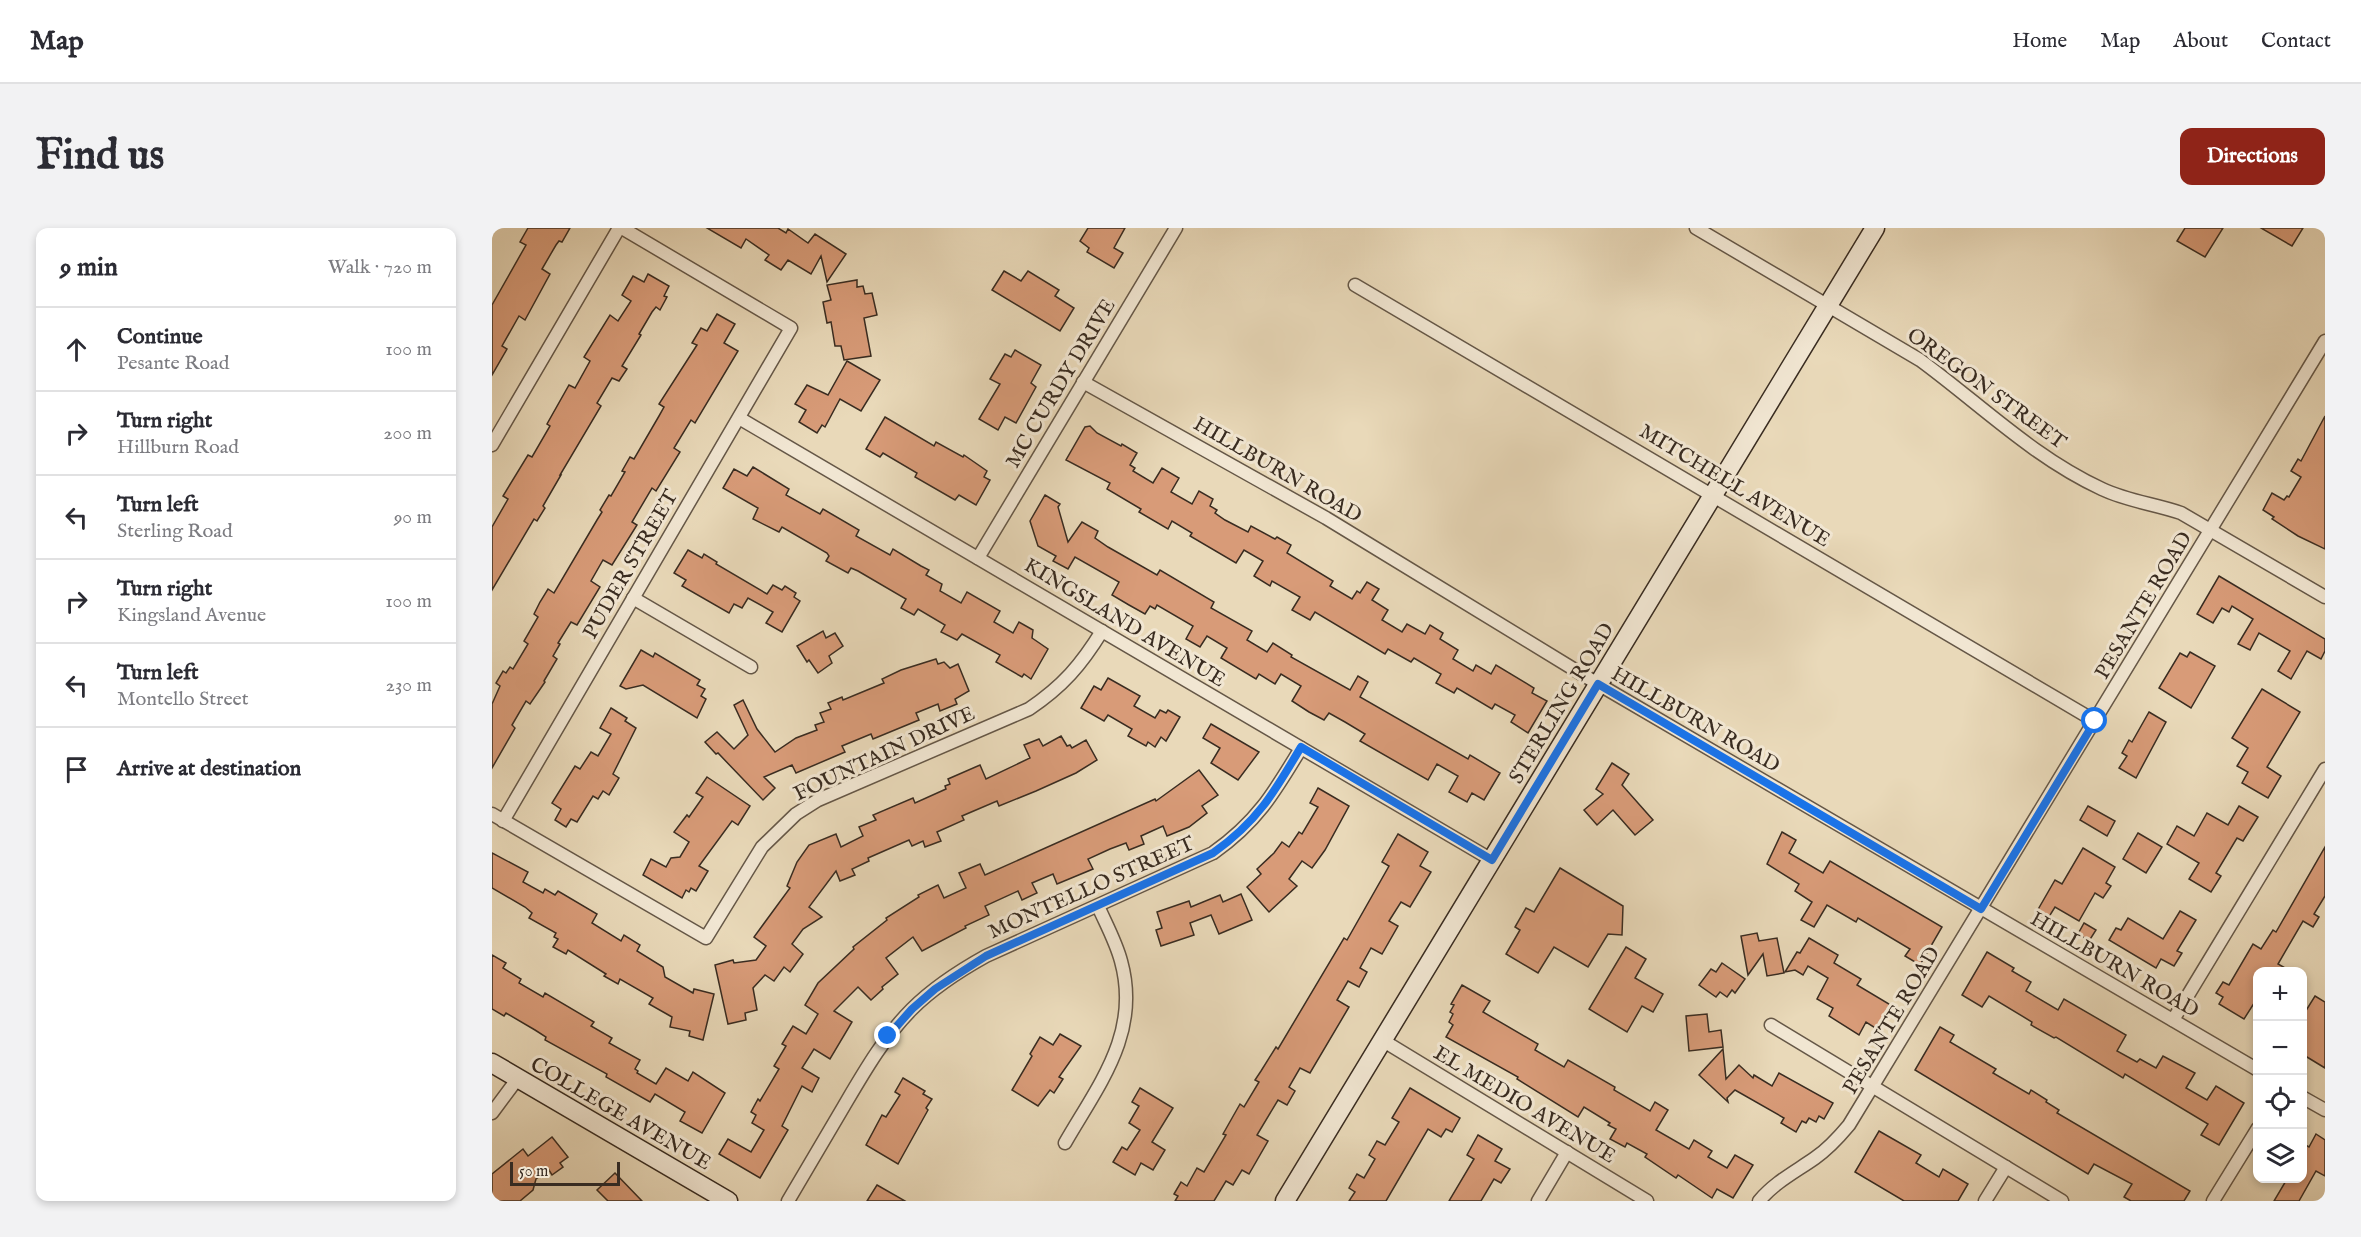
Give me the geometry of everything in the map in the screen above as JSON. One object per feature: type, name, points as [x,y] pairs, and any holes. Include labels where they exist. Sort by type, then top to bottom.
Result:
[{"type":"street","name":"PUDER STREET","points":[[497,818],[633,598],[791,328],[620,228]]},
{"type":"street","points":[[492,445],[620,228]]},
{"type":"street","name":"OREGON STREET","points":[[1696,228],[1920,360],[1954,385],[2007,430],[2100,488],[2122,498],[2158,505],[2181,513],[2325,597]]},
{"type":"street","name":"STERLING ROAD","points":[[1285,1201],[1875,228]]},
{"type":"street","name":"MC CURDY DRIVE","points":[[978,558],[1173,229]]},
{"type":"street","name":"MITCHELL AVENUE","points":[[1355,285],[2095,721]]},
{"type":"street","name":"PESANTE ROAD","points":[[1759,1201],[1785,1176],[1834,1143],[1849,1125],[2325,341]]},
{"type":"street","name":"HILLBURN ROAD","points":[[1083,382],[1326,518],[1598,684],[2253,1067]]},
{"type":"street","name":"KINGSLAND AVENUE","points":[[739,418],[1492,860]]},
{"type":"street","points":[[633,598],[751,667]]},
{"type":"street","name":"FOUNTAIN DRIVE","points":[[497,818],[706,938],[762,847],[796,814],[818,800],[1029,709],[1051,694],[1068,678],[1084,660],[1102,631]]},
{"type":"street","name":"MONTELLO STREET","points":[[788,1201],[871,1061],[888,1036],[912,1009],[943,983],[986,956],[1191,865],[1213,853],[1235,838],[1253,820],[1270,799],[1301,747]]},
{"type":"street","points":[[2172,1020],[2325,769]]},
{"type":"street","points":[[1065,1143],[1109,1068],[1125,1026],[1126,984],[1121,959],[1098,906]]},
{"type":"street","points":[[1771,1025],[2062,1201]]},
{"type":"street","name":"EL MEDIO AVENUE","points":[[1382,1040],[1647,1201]]},
{"type":"street","name":"COLLEGE AVENUE","points":[[492,1063],[728,1201]]},
{"type":"street","points":[[492,1113],[518,1078]]},
{"type":"street","points":[[2307,1099],[2325,1110]]},
{"type":"street","points":[[2213,1201],[2257,1129]]},
{"type":"street","points":[[1538,1201],[1567,1152]]},
{"type":"street","points":[[1985,1201],[2006,1167]]},
{"type":"building","points":[[528,228],[570,228],[562,242],[559,241],[556,245],[542,269],[550,274],[525,320],[519,316],[502,346],[507,349],[492,375],[492,305],[526,245],[520,242]]},
{"type":"building","points":[[707,228],[778,228],[786,233],[788,229],[808,243],[815,234],[846,254],[827,282],[821,256],[811,274],[788,260],[781,270],[765,260],[769,255],[746,239],[741,248]]},
{"type":"building","points":[[1088,228],[1125,228],[1114,248],[1123,253],[1114,268],[1087,252],[1089,248],[1080,241]]},
{"type":"building","points":[[2185,228],[2223,228],[2205,257],[2177,241]]},
{"type":"building","points":[[2261,228],[2303,228],[2292,246]]},
{"type":"building","points":[[1004,271],[1021,281],[1028,271],[1059,290],[1055,296],[1074,308],[1060,331],[992,290]]},
{"type":"building","points":[[648,274],[669,286],[664,296],[667,297],[660,310],[656,307],[652,312],[639,334],[641,335],[622,366],[627,369],[619,381],[612,378],[597,403],[601,406],[560,475],[543,506],[545,508],[537,521],[534,519],[492,590],[492,527],[508,499],[503,496],[528,455],[532,457],[550,426],[547,424],[569,385],[575,388],[590,361],[584,357],[610,315],[618,321],[631,301],[622,295],[633,276],[644,282]]},
{"type":"building","points":[[857,280],[857,287],[863,286],[865,294],[872,293],[877,315],[864,318],[871,356],[844,360],[841,346],[835,346],[831,322],[827,323],[823,302],[831,300],[827,285]]},
{"type":"building","points":[[717,314],[735,324],[724,343],[738,351],[695,423],[691,420],[674,448],[680,452],[656,491],[652,488],[632,522],[637,525],[612,565],[603,560],[591,581],[600,587],[577,625],[571,622],[558,643],[560,644],[553,656],[557,659],[545,682],[530,704],[526,701],[512,725],[515,728],[492,768],[492,704],[500,686],[496,683],[503,671],[506,673],[510,667],[513,669],[528,644],[524,641],[538,617],[534,614],[540,602],[548,589],[554,593],[602,512],[600,510],[625,472],[622,471],[630,457],[634,459],[664,407],[659,404],[697,345],[692,343],[701,328],[707,331]]},
{"type":"building","points":[[1015,350],[1041,365],[1031,383],[1036,387],[1016,423],[1005,417],[998,430],[979,419],[1000,384],[990,379],[1005,354],[1011,357]]},
{"type":"building","points":[[847,361],[880,380],[861,411],[840,399],[825,427],[822,425],[817,433],[799,422],[806,410],[795,404],[807,385],[828,395]]},
{"type":"building","points":[[2325,416],[2325,549],[2298,536],[2272,519],[2274,517],[2263,510],[2272,493],[2284,500],[2287,496],[2289,497],[2301,477],[2291,471],[2298,459],[2301,461]]},
{"type":"building","points":[[885,417],[934,446],[936,442],[963,457],[964,455],[987,471],[984,477],[990,480],[976,505],[959,495],[955,500],[915,477],[917,473],[883,453],[880,457],[866,449]]},
{"type":"building","points":[[1090,426],[1097,433],[1137,453],[1130,465],[1135,468],[1133,471],[1153,483],[1162,468],[1179,478],[1171,492],[1192,504],[1199,491],[1213,499],[1210,506],[1217,510],[1215,513],[1225,520],[1248,532],[1251,526],[1291,545],[1287,553],[1333,581],[1330,586],[1352,599],[1357,591],[1360,593],[1367,582],[1379,589],[1372,600],[1388,610],[1382,620],[1402,632],[1407,624],[1425,634],[1430,625],[1443,633],[1440,639],[1458,650],[1453,659],[1473,671],[1476,665],[1491,674],[1496,665],[1534,688],[1532,693],[1547,701],[1528,733],[1511,722],[1515,715],[1495,704],[1492,709],[1457,688],[1454,693],[1436,683],[1441,674],[1414,658],[1411,662],[1388,649],[1385,654],[1315,612],[1310,620],[1292,610],[1300,597],[1272,581],[1270,586],[1254,576],[1263,561],[1244,550],[1236,563],[1190,536],[1192,533],[1172,521],[1168,529],[1139,512],[1141,509],[1107,489],[1110,483],[1066,460],[1085,427]]},
{"type":"building","points":[[753,467],[789,489],[786,495],[820,514],[823,509],[859,530],[856,536],[890,555],[893,549],[929,570],[926,575],[942,584],[940,591],[961,603],[967,592],[1000,611],[994,622],[1013,633],[1019,622],[1033,630],[1032,638],[1048,649],[1031,679],[1024,674],[1022,677],[996,662],[1000,655],[962,634],[957,640],[941,632],[945,625],[918,609],[914,615],[901,608],[906,599],[858,571],[851,568],[848,573],[826,561],[829,556],[827,553],[782,527],[779,532],[753,519],[758,508],[723,488],[734,469],[747,476]]},
{"type":"building","points":[[1045,495],[1060,504],[1058,507],[1068,542],[1082,522],[1098,531],[1095,538],[1108,547],[1157,575],[1160,570],[1214,602],[1211,608],[1252,631],[1247,640],[1267,652],[1273,643],[1292,655],[1291,657],[1350,690],[1358,676],[1368,682],[1360,697],[1468,759],[1470,755],[1500,773],[1484,800],[1472,793],[1467,802],[1449,792],[1458,776],[1437,764],[1428,780],[1360,741],[1365,734],[1345,722],[1329,713],[1324,720],[1309,712],[1292,701],[1301,686],[1281,674],[1275,684],[1259,674],[1256,679],[1221,658],[1227,648],[1207,636],[1200,647],[1186,639],[1193,626],[1157,605],[1155,609],[1150,606],[1145,614],[1129,605],[1112,595],[1119,582],[1075,557],[1068,569],[1053,561],[1056,556],[1038,546],[1030,521]]},
{"type":"building","points":[[688,550],[702,558],[704,554],[717,562],[716,564],[767,594],[773,585],[782,590],[785,586],[796,593],[794,597],[800,601],[782,632],[766,623],[773,612],[748,598],[742,608],[734,604],[729,613],[682,586],[686,580],[674,573]]},
{"type":"building","points":[[2219,576],[2325,639],[2325,651],[2321,659],[2307,651],[2291,679],[2278,671],[2290,651],[2259,633],[2250,650],[2238,644],[2253,619],[2232,606],[2229,612],[2222,608],[2213,623],[2197,614]]},
{"type":"building","points":[[823,631],[826,638],[835,633],[843,646],[829,656],[832,663],[818,673],[809,660],[807,662],[797,646]]},
{"type":"building","points":[[641,650],[653,657],[655,653],[700,680],[697,685],[705,689],[701,696],[706,699],[697,718],[643,685],[626,689],[620,686]]},
{"type":"building","points":[[2190,652],[2215,666],[2191,708],[2159,688],[2180,653],[2187,657]]},
{"type":"building","points":[[936,659],[938,664],[944,662],[950,668],[958,664],[969,691],[955,699],[957,704],[940,711],[938,704],[916,713],[919,720],[873,739],[871,734],[842,746],[845,752],[796,773],[792,765],[764,777],[775,788],[763,800],[705,742],[717,732],[734,749],[748,735],[734,705],[743,700],[757,729],[775,752],[796,738],[817,730],[815,725],[824,722],[820,713],[831,709],[828,703],[842,697],[843,700],[884,683],[882,679],[901,670]]},
{"type":"building","points":[[1108,678],[1140,696],[1134,706],[1155,718],[1160,710],[1166,713],[1168,710],[1180,717],[1166,741],[1161,737],[1155,747],[1148,742],[1146,746],[1128,736],[1132,729],[1108,715],[1104,721],[1081,708],[1094,686],[1101,690]]},
{"type":"building","points":[[2262,689],[2300,712],[2267,767],[2281,776],[2268,798],[2242,783],[2248,772],[2237,766],[2248,748],[2232,738]]},
{"type":"building","points":[[611,708],[627,718],[625,721],[636,728],[613,774],[619,778],[609,795],[603,791],[598,799],[593,796],[577,822],[571,819],[566,827],[555,820],[561,809],[552,803],[575,766],[580,769],[591,752],[598,756],[611,734],[600,728]]},
{"type":"building","points":[[2149,712],[2166,722],[2136,778],[2119,768],[2127,756],[2122,753],[2129,740],[2132,742]]},
{"type":"building","points":[[1211,724],[1259,752],[1238,780],[1211,763],[1220,748],[1203,738]]},
{"type":"building","points":[[1061,736],[1067,746],[1070,745],[1072,748],[1086,740],[1097,760],[1076,773],[1036,791],[999,806],[997,801],[962,816],[964,820],[937,832],[941,841],[925,847],[923,841],[912,846],[909,840],[868,858],[869,861],[852,869],[855,875],[840,881],[836,871],[809,907],[822,917],[803,929],[792,944],[803,954],[790,972],[784,967],[774,981],[765,975],[753,988],[757,1010],[745,1013],[746,1020],[728,1024],[715,965],[733,960],[734,963],[756,960],[766,946],[754,937],[790,888],[787,886],[797,862],[809,845],[836,834],[841,847],[863,836],[859,827],[876,820],[873,815],[913,798],[915,803],[946,789],[945,786],[950,784],[948,779],[980,765],[986,779],[1030,758],[1024,745],[1039,739],[1043,746]]},
{"type":"building","points":[[1612,763],[1629,774],[1622,785],[1653,820],[1635,835],[1613,810],[1597,825],[1584,810],[1603,794],[1596,789]]},
{"type":"building","points":[[1199,770],[1218,795],[1202,806],[1207,813],[1189,827],[1167,836],[1163,826],[1141,836],[1144,844],[1129,850],[1126,843],[1088,859],[1093,869],[1057,884],[1053,874],[1032,883],[1037,893],[1022,900],[1018,891],[985,906],[989,915],[922,951],[913,937],[886,958],[898,974],[871,1000],[858,987],[834,1011],[852,1022],[830,1059],[814,1049],[802,1068],[819,1078],[812,1092],[802,1086],[782,1126],[788,1130],[760,1178],[719,1154],[728,1139],[751,1152],[764,1130],[752,1123],[756,1115],[751,1112],[779,1069],[774,1066],[786,1046],[782,1044],[793,1026],[806,1034],[818,1014],[805,1005],[818,983],[854,949],[853,947],[887,920],[886,918],[919,897],[918,895],[938,885],[944,898],[966,888],[959,873],[980,864],[985,875],[1155,799],[1156,801]]},
{"type":"building","points":[[707,777],[750,806],[738,825],[732,821],[699,866],[708,871],[696,891],[691,888],[689,892],[686,890],[682,898],[643,875],[651,859],[666,867],[671,858],[680,857],[689,842],[674,832],[687,815],[689,817],[703,797],[696,793]]},
{"type":"building","points":[[1318,788],[1349,806],[1325,850],[1312,868],[1302,861],[1289,879],[1297,886],[1269,912],[1247,887],[1261,874],[1257,869],[1282,842],[1289,847],[1299,832],[1302,834],[1318,807],[1310,803]]},
{"type":"building","points":[[2088,806],[2115,821],[2107,836],[2080,820]]},
{"type":"building","points":[[2239,806],[2258,817],[2243,841],[2237,838],[2216,873],[2221,876],[2211,892],[2189,879],[2199,863],[2167,844],[2177,826],[2194,836],[2207,813],[2228,825]]},
{"type":"building","points":[[1782,832],[1796,840],[1789,853],[1823,873],[1830,861],[1942,927],[1920,965],[1905,956],[1910,949],[1858,918],[1856,922],[1827,905],[1814,927],[1801,920],[1812,902],[1795,891],[1799,884],[1767,864]]},
{"type":"building","points":[[2138,833],[2162,847],[2146,873],[2123,859]]},
{"type":"building","points":[[1398,834],[1428,852],[1420,866],[1431,872],[1410,907],[1401,902],[1389,921],[1398,926],[1382,954],[1371,948],[1360,968],[1367,972],[1359,987],[1348,981],[1337,1000],[1349,1007],[1310,1073],[1300,1068],[1289,1087],[1295,1091],[1287,1105],[1278,1100],[1257,1135],[1268,1141],[1249,1174],[1242,1170],[1233,1185],[1226,1181],[1214,1201],[1175,1201],[1178,1196],[1174,1194],[1181,1182],[1187,1186],[1197,1168],[1204,1172],[1226,1135],[1223,1134],[1240,1104],[1244,1107],[1259,1082],[1255,1080],[1276,1047],[1278,1049],[1344,938],[1347,940],[1389,866],[1382,862]]},
{"type":"building","points":[[2325,847],[2325,896],[2314,914],[2319,917],[2313,927],[2303,921],[2278,964],[2283,967],[2253,967],[2253,1005],[2244,1019],[2219,1004],[2223,997],[2216,993],[2223,982],[2229,985],[2253,944],[2261,949],[2273,930],[2276,932]]},
{"type":"building","points":[[2083,848],[2115,867],[2106,883],[2111,886],[2103,898],[2095,893],[2079,921],[2055,907],[2047,920],[2036,913],[2055,880],[2062,884]]},
{"type":"building","points":[[492,853],[528,872],[523,882],[543,893],[545,889],[555,895],[558,891],[597,914],[592,923],[621,941],[624,935],[640,945],[637,951],[663,967],[665,977],[693,993],[694,989],[714,994],[703,1040],[689,1036],[690,1031],[670,1027],[672,1017],[649,1004],[653,998],[620,979],[618,984],[568,950],[566,954],[553,947],[558,939],[554,937],[556,933],[529,918],[532,913],[525,907],[492,888]]},
{"type":"building","points":[[1560,868],[1623,906],[1622,935],[1608,934],[1588,967],[1554,947],[1538,973],[1506,954],[1520,930],[1515,927],[1526,908],[1534,912]]},
{"type":"building","points":[[1241,894],[1252,920],[1219,934],[1211,915],[1190,923],[1194,935],[1161,946],[1156,930],[1162,928],[1157,912],[1189,901],[1191,907],[1220,895],[1223,902]]},
{"type":"building","points":[[2180,911],[2196,920],[2177,951],[2182,953],[2174,966],[2161,959],[2156,968],[2109,940],[2116,928],[2121,930],[2128,918],[2163,939]]},
{"type":"building","points":[[2084,923],[2096,930],[2089,941],[2078,934]]},
{"type":"building","points":[[1757,933],[1759,941],[1777,938],[1784,973],[1767,976],[1763,954],[1748,975],[1741,936]]},
{"type":"building","points":[[1809,938],[1838,955],[1834,963],[1861,979],[1857,985],[1894,1007],[1880,1031],[1866,1022],[1859,1035],[1829,1016],[1833,1008],[1817,999],[1828,978],[1808,966],[1803,975],[1795,970],[1785,972]]},
{"type":"building","points":[[1626,947],[1646,959],[1635,978],[1663,994],[1653,1012],[1642,1006],[1627,1032],[1589,1009]]},
{"type":"building","points":[[1987,952],[2014,968],[2012,971],[2031,982],[2026,991],[2058,1010],[2064,999],[2126,1035],[2117,1051],[2137,1062],[2140,1059],[2156,1068],[2163,1056],[2195,1073],[2186,1088],[2207,1100],[2216,1086],[2244,1103],[2219,1145],[2201,1135],[2208,1124],[2125,1074],[2123,1078],[2056,1037],[2031,1025],[2032,1022],[1989,996],[1982,1007],[1962,995]]},
{"type":"building","points":[[492,955],[506,963],[503,968],[521,979],[519,983],[543,997],[545,993],[594,1022],[591,1026],[612,1038],[609,1043],[640,1060],[635,1069],[637,1073],[656,1084],[666,1068],[688,1081],[693,1072],[725,1093],[702,1133],[680,1121],[685,1112],[655,1094],[650,1102],[606,1077],[607,1074],[545,1040],[546,1037],[535,1030],[506,1013],[504,1016],[492,1009]]},
{"type":"building","points":[[1722,963],[1745,979],[1735,993],[1732,990],[1727,997],[1720,992],[1716,997],[1699,985],[1711,969],[1716,972]]},
{"type":"building","points":[[1462,985],[1490,1001],[1483,1012],[1538,1044],[1535,1050],[1564,1067],[1568,1060],[1615,1087],[1614,1090],[1650,1111],[1655,1102],[1668,1110],[1656,1130],[1689,1149],[1694,1140],[1712,1151],[1708,1157],[1727,1168],[1735,1155],[1753,1165],[1733,1198],[1717,1189],[1712,1198],[1678,1175],[1676,1178],[1645,1157],[1647,1154],[1627,1143],[1625,1147],[1610,1139],[1616,1129],[1584,1107],[1578,1117],[1517,1079],[1518,1077],[1446,1037],[1453,1025],[1449,1022],[1453,1014],[1450,1012],[1454,1005],[1451,1004]]},
{"type":"building","points":[[2315,996],[2325,1002],[2325,1068],[2307,1057],[2307,1009]]},
{"type":"building","points":[[1707,1014],[1709,1032],[1721,1030],[1723,1047],[1689,1051],[1686,1016]]},
{"type":"building","points":[[1940,1027],[1954,1035],[1950,1042],[1996,1069],[1993,1073],[2029,1094],[2031,1090],[2059,1110],[2057,1113],[2190,1191],[2184,1201],[2131,1201],[2124,1197],[2132,1184],[2094,1164],[2088,1174],[1915,1070]]},
{"type":"building","points":[[1060,1034],[1081,1046],[1059,1077],[1063,1079],[1054,1093],[1050,1090],[1038,1106],[1012,1090],[1032,1056],[1030,1054],[1040,1037],[1053,1045]]},
{"type":"building","points":[[1723,1049],[1726,1079],[1739,1065],[1753,1078],[1754,1075],[1772,1086],[1779,1073],[1833,1103],[1824,1119],[1819,1116],[1816,1122],[1809,1118],[1806,1123],[1802,1121],[1796,1132],[1781,1123],[1784,1118],[1735,1090],[1727,1098],[1728,1102],[1699,1075]]},
{"type":"building","points":[[903,1078],[925,1091],[923,1094],[932,1099],[898,1164],[866,1145],[882,1115],[886,1117],[900,1095],[895,1092]]},
{"type":"building","points":[[1140,1088],[1173,1108],[1152,1142],[1165,1150],[1153,1170],[1141,1163],[1135,1175],[1113,1162],[1122,1147],[1127,1150],[1140,1130],[1129,1123],[1139,1106],[1132,1102]]},
{"type":"building","points":[[1410,1088],[1460,1118],[1452,1132],[1446,1129],[1441,1137],[1428,1129],[1386,1201],[1349,1201],[1355,1192],[1349,1188],[1357,1174],[1364,1178],[1375,1159],[1369,1155],[1377,1141],[1385,1145],[1399,1122],[1392,1118]]},
{"type":"building","points":[[1879,1131],[1921,1155],[1916,1163],[1939,1177],[1943,1169],[1968,1184],[1958,1201],[1904,1201],[1855,1172]]},
{"type":"building","points":[[2316,1134],[2325,1140],[2325,1176],[2316,1171],[2299,1201],[2274,1201],[2285,1183],[2307,1183],[2307,1146],[2309,1147]]},
{"type":"building","points":[[1478,1135],[1502,1149],[1495,1161],[1510,1169],[1501,1183],[1494,1179],[1481,1201],[1449,1201],[1474,1159],[1467,1155]]},
{"type":"building","points":[[552,1137],[568,1157],[560,1163],[563,1167],[552,1175],[549,1170],[536,1179],[533,1190],[520,1201],[492,1201],[492,1174],[523,1149],[528,1156]]},
{"type":"building","points":[[615,1173],[642,1201],[608,1201],[597,1190]]},
{"type":"building","points":[[877,1185],[905,1201],[867,1201]]},
{"type":"route","points":[[888,1036],[912,1009],[935,989],[986,956],[1191,865],[1235,838],[1270,799],[1301,747],[1492,860],[1598,684],[1981,909],[2095,721]]}]
